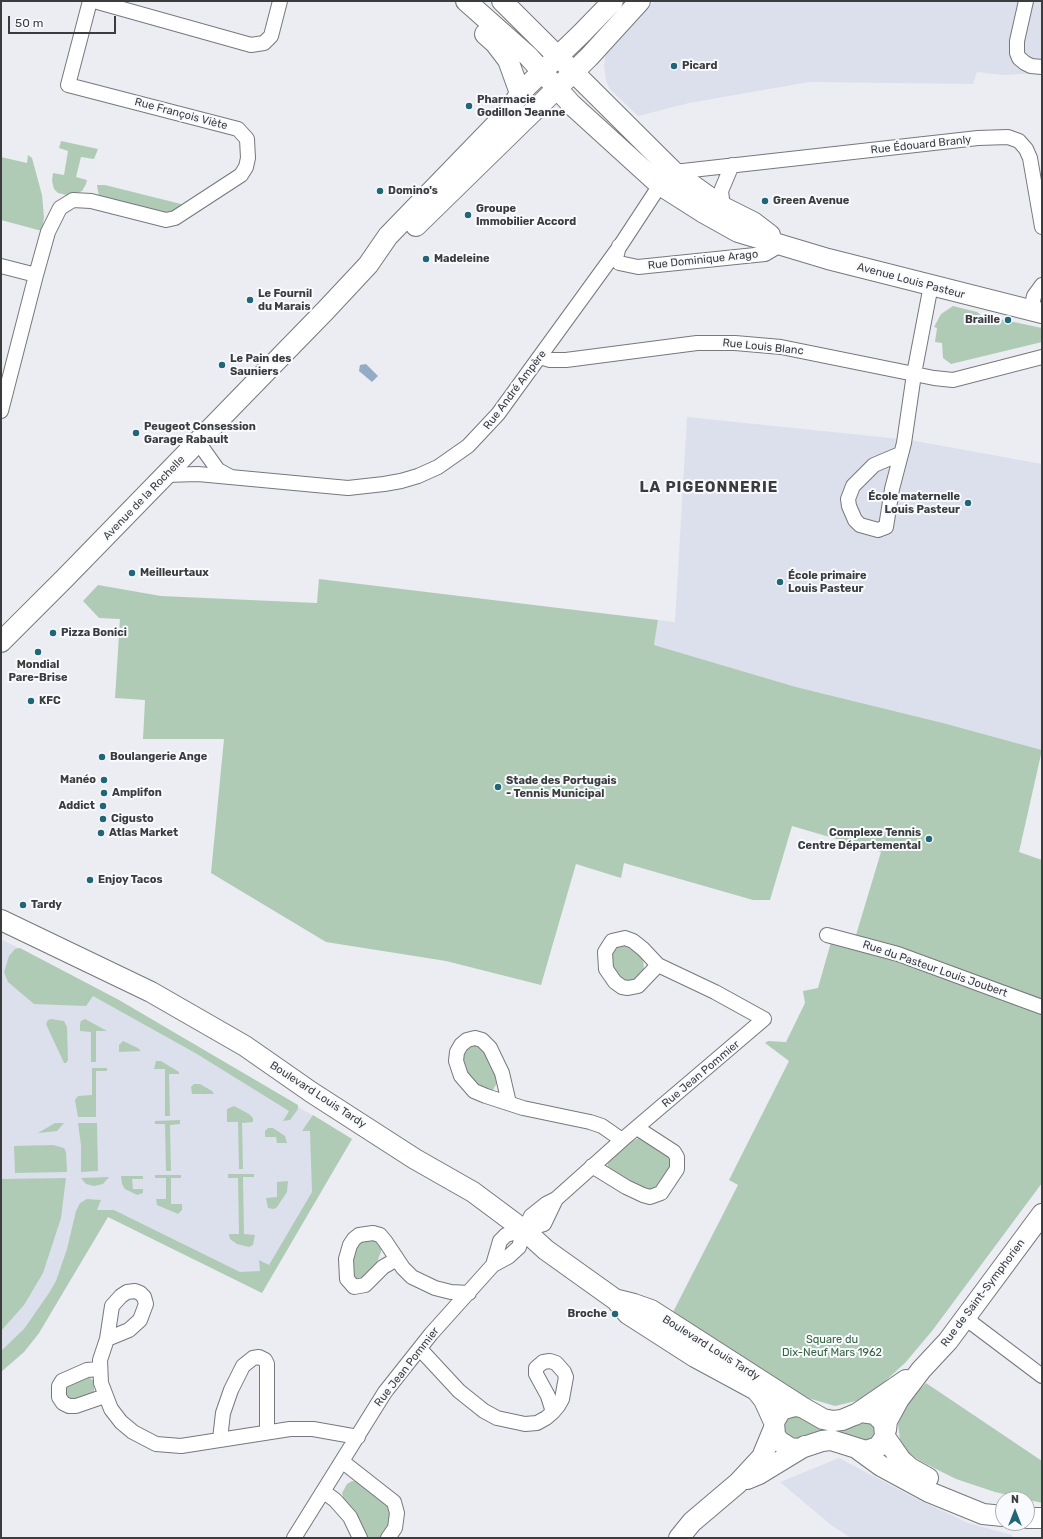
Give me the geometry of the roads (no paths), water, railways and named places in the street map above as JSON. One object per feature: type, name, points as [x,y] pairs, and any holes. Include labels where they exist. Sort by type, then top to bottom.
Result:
[{"type":"main road","points":[[455,1],[467,16],[502,51],[513,69],[520,93]]},
{"type":"main road","name":"Avenue Louis Pasteur","points":[[466,1],[528,56],[572,105],[667,179],[704,213],[738,232],[828,259],[1037,312]]},
{"type":"main road","name":"Avenue Louis Pasteur","points":[[502,1],[589,87],[667,179],[753,222],[782,244]]},
{"type":"main road","name":"Avenue de la Rochelle","points":[[368,265],[388,236],[510,110],[520,93],[613,1]]},
{"type":"main road","name":"Avenue de la Rochelle","points":[[1,642],[166,475],[368,265],[398,242],[574,72],[640,1]]},
{"type":"main road","name":"Boulevard Louis Tardy","points":[[1,920],[151,992],[245,1046],[311,1092],[415,1159],[473,1192],[524,1230],[546,1250],[616,1300],[628,1314],[662,1337],[756,1390],[764,1400],[774,1425],[775,1435],[784,1445],[798,1448],[804,1446]]},
{"type":"main road","name":"Rue de Saint-Symphorien","points":[[885,1433],[888,1421],[896,1403],[921,1370],[948,1341],[1042,1214]]},
{"type":"main road","name":"Boulevard Louis Tardy","points":[[616,1300],[651,1310],[823,1419],[833,1421],[855,1415]]},
{"type":"main road","name":"Rue de Saint-Symphorien","points":[[855,1415],[921,1370]]},
{"type":"main road","points":[[678,1538],[692,1522],[738,1483],[762,1457],[781,1410],[795,1406],[802,1407]]},
{"type":"main road","points":[[855,1415],[868,1412],[875,1414],[880,1418],[885,1433],[896,1454],[910,1468],[995,1511]]},
{"type":"main road","points":[[860,1450],[872,1450],[878,1447],[885,1433]]},
{"type":"main road","points":[[738,1483],[759,1474],[804,1446],[831,1440],[860,1450],[882,1466],[929,1492],[983,1514],[995,1515]]},
{"type":"street","name":"Rue François Viète","points":[[1,411],[48,232],[60,208],[73,200],[91,201],[166,220],[175,218],[241,175],[246,167],[248,158],[247,139],[238,129],[68,85],[90,1]]},
{"type":"street","points":[[94,1],[251,45],[264,43],[271,36],[280,1]]},
{"type":"street","points":[[1026,1],[1017,41],[1017,53],[1019,58],[1025,63],[1031,66],[1042,67]]},
{"type":"street","name":"Rue Édouard Branly","points":[[667,179],[732,165],[999,136],[1008,137],[1019,141],[1026,149],[1030,158],[1042,227]]},
{"type":"street","points":[[723,207],[721,191],[732,165]]},
{"type":"street","name":"Rue André Ampère","points":[[166,475],[198,474],[348,488],[384,484],[418,476],[458,455],[474,442],[498,414],[667,179]]},
{"type":"street","name":"Rue Dominique Arago","points":[[604,267],[622,265],[638,267],[765,254],[782,244]]},
{"type":"street","points":[[620,246],[616,258],[622,265]]},
{"type":"street","points":[[1,266],[36,275]]},
{"type":"street","points":[[900,454],[874,466],[853,486],[848,499],[849,506],[855,520],[860,525],[878,530],[886,527],[892,489],[900,454],[931,285]]},
{"type":"street","points":[[1037,312],[1034,296],[1042,285]]},
{"type":"street","name":"Rue Louis Blanc","points":[[540,357],[550,360],[566,360],[696,343],[735,343],[781,347],[914,374],[953,380],[1042,357]]},
{"type":"street","name":"Rue André Ampère","points":[[198,442],[218,470],[233,478]]},
{"type":"street","name":"Rue du Pasteur Louis Joubert","points":[[827,934],[898,954],[1042,1007]]},
{"type":"street","name":"Rue Jean Pommier","points":[[294,1538],[343,1462],[385,1392],[431,1334],[469,1294],[493,1265],[500,1241],[506,1235],[544,1224],[556,1199],[622,1140],[764,1019],[715,992],[658,965]]},
{"type":"street","points":[[509,1103],[502,1074],[490,1048],[482,1040],[475,1038],[467,1040],[461,1045],[457,1052],[457,1069],[474,1091],[509,1103],[544,1113],[590,1122],[602,1126],[622,1140]]},
{"type":"street","points":[[592,1166],[626,1187],[643,1195],[650,1197],[661,1193],[677,1169],[677,1157],[674,1152],[637,1128]]},
{"type":"street","points":[[397,1259],[412,1277],[422,1283],[451,1292],[469,1294]]},
{"type":"street","points":[[967,1316],[973,1324],[1042,1376]]},
{"type":"street","points":[[108,1339],[100,1360],[100,1369],[105,1396],[111,1409],[121,1422],[134,1432],[156,1444],[181,1446],[267,1432],[313,1429],[358,1436]]},
{"type":"street","points":[[420,1349],[470,1401],[497,1418],[525,1424],[537,1423],[553,1412]]},
{"type":"street","points":[[220,1439],[223,1413],[231,1390],[243,1366],[253,1358],[259,1357],[265,1360],[267,1364],[267,1432]]},
{"type":"street","points":[[100,1369],[87,1370],[62,1380],[59,1386],[60,1397],[63,1403],[69,1406],[76,1406],[105,1396]]},
{"type":"street","points":[[343,1462],[394,1502],[397,1514],[394,1528],[388,1538]]},
{"type":"street","points":[[324,1492],[335,1500],[350,1517],[360,1538]]},
{"type":"water","points":[[366,364],[378,376],[372,382],[359,371],[360,365]]},
{"type":"place","name":"Picard","points":[[674,66]]},
{"type":"place","name":"Pharmacie Godillon Jeanne","points":[[469,106]]},
{"type":"place","name":"Domino's","points":[[380,191]]},
{"type":"place","name":"Green Avenue","points":[[765,201]]},
{"type":"place","name":"Groupe Immobilier Accord","points":[[468,215]]},
{"type":"place","name":"Madeleine","points":[[426,259]]},
{"type":"place","name":"Le Fournil du Marais","points":[[250,300]]},
{"type":"place","name":"Braille","points":[[1008,320]]},
{"type":"place","name":"Le Pain des Sauniers","points":[[222,365]]},
{"type":"place","name":"Peugeot Consession Garage Rabault","points":[[136,433]]},
{"type":"place","name":"École maternelle Louis Pasteur","points":[[968,503]]},
{"type":"place","name":"Meilleurtaux","points":[[132,573]]},
{"type":"place","name":"École primaire Louis Pasteur","points":[[780,582]]},
{"type":"place","name":"Pizza Bonici","points":[[53,633]]},
{"type":"place","name":"Mondial Pare-Brise","points":[[38,652]]},
{"type":"place","name":"KFC","points":[[31,701]]},
{"type":"place","name":"Boulangerie Ange","points":[[102,757]]},
{"type":"place","name":"Manéo","points":[[104,780]]},
{"type":"place","name":"Stade des Portugais - Tennis Municipal","points":[[498,787]]},
{"type":"place","name":"Amplifon","points":[[104,793]]},
{"type":"place","name":"Addict","points":[[103,806]]},
{"type":"place","name":"Cigusto","points":[[103,819]]},
{"type":"place","name":"Atlas Market","points":[[101,833]]},
{"type":"place","name":"Complexe Tennis Centre Départemental","points":[[929,839]]},
{"type":"place","name":"Enjoy Tacos","points":[[90,880]]},
{"type":"place","name":"Tardy","points":[[23,905]]},
{"type":"place","name":"Broche","points":[[615,1314]]},
{"type":"district","name":"LA PIGEONNERIE","points":[[709,488]]},
{"type":"park label","name":"Square du Dix-Neuf Mars 1962","points":[[832,1346]]}]
